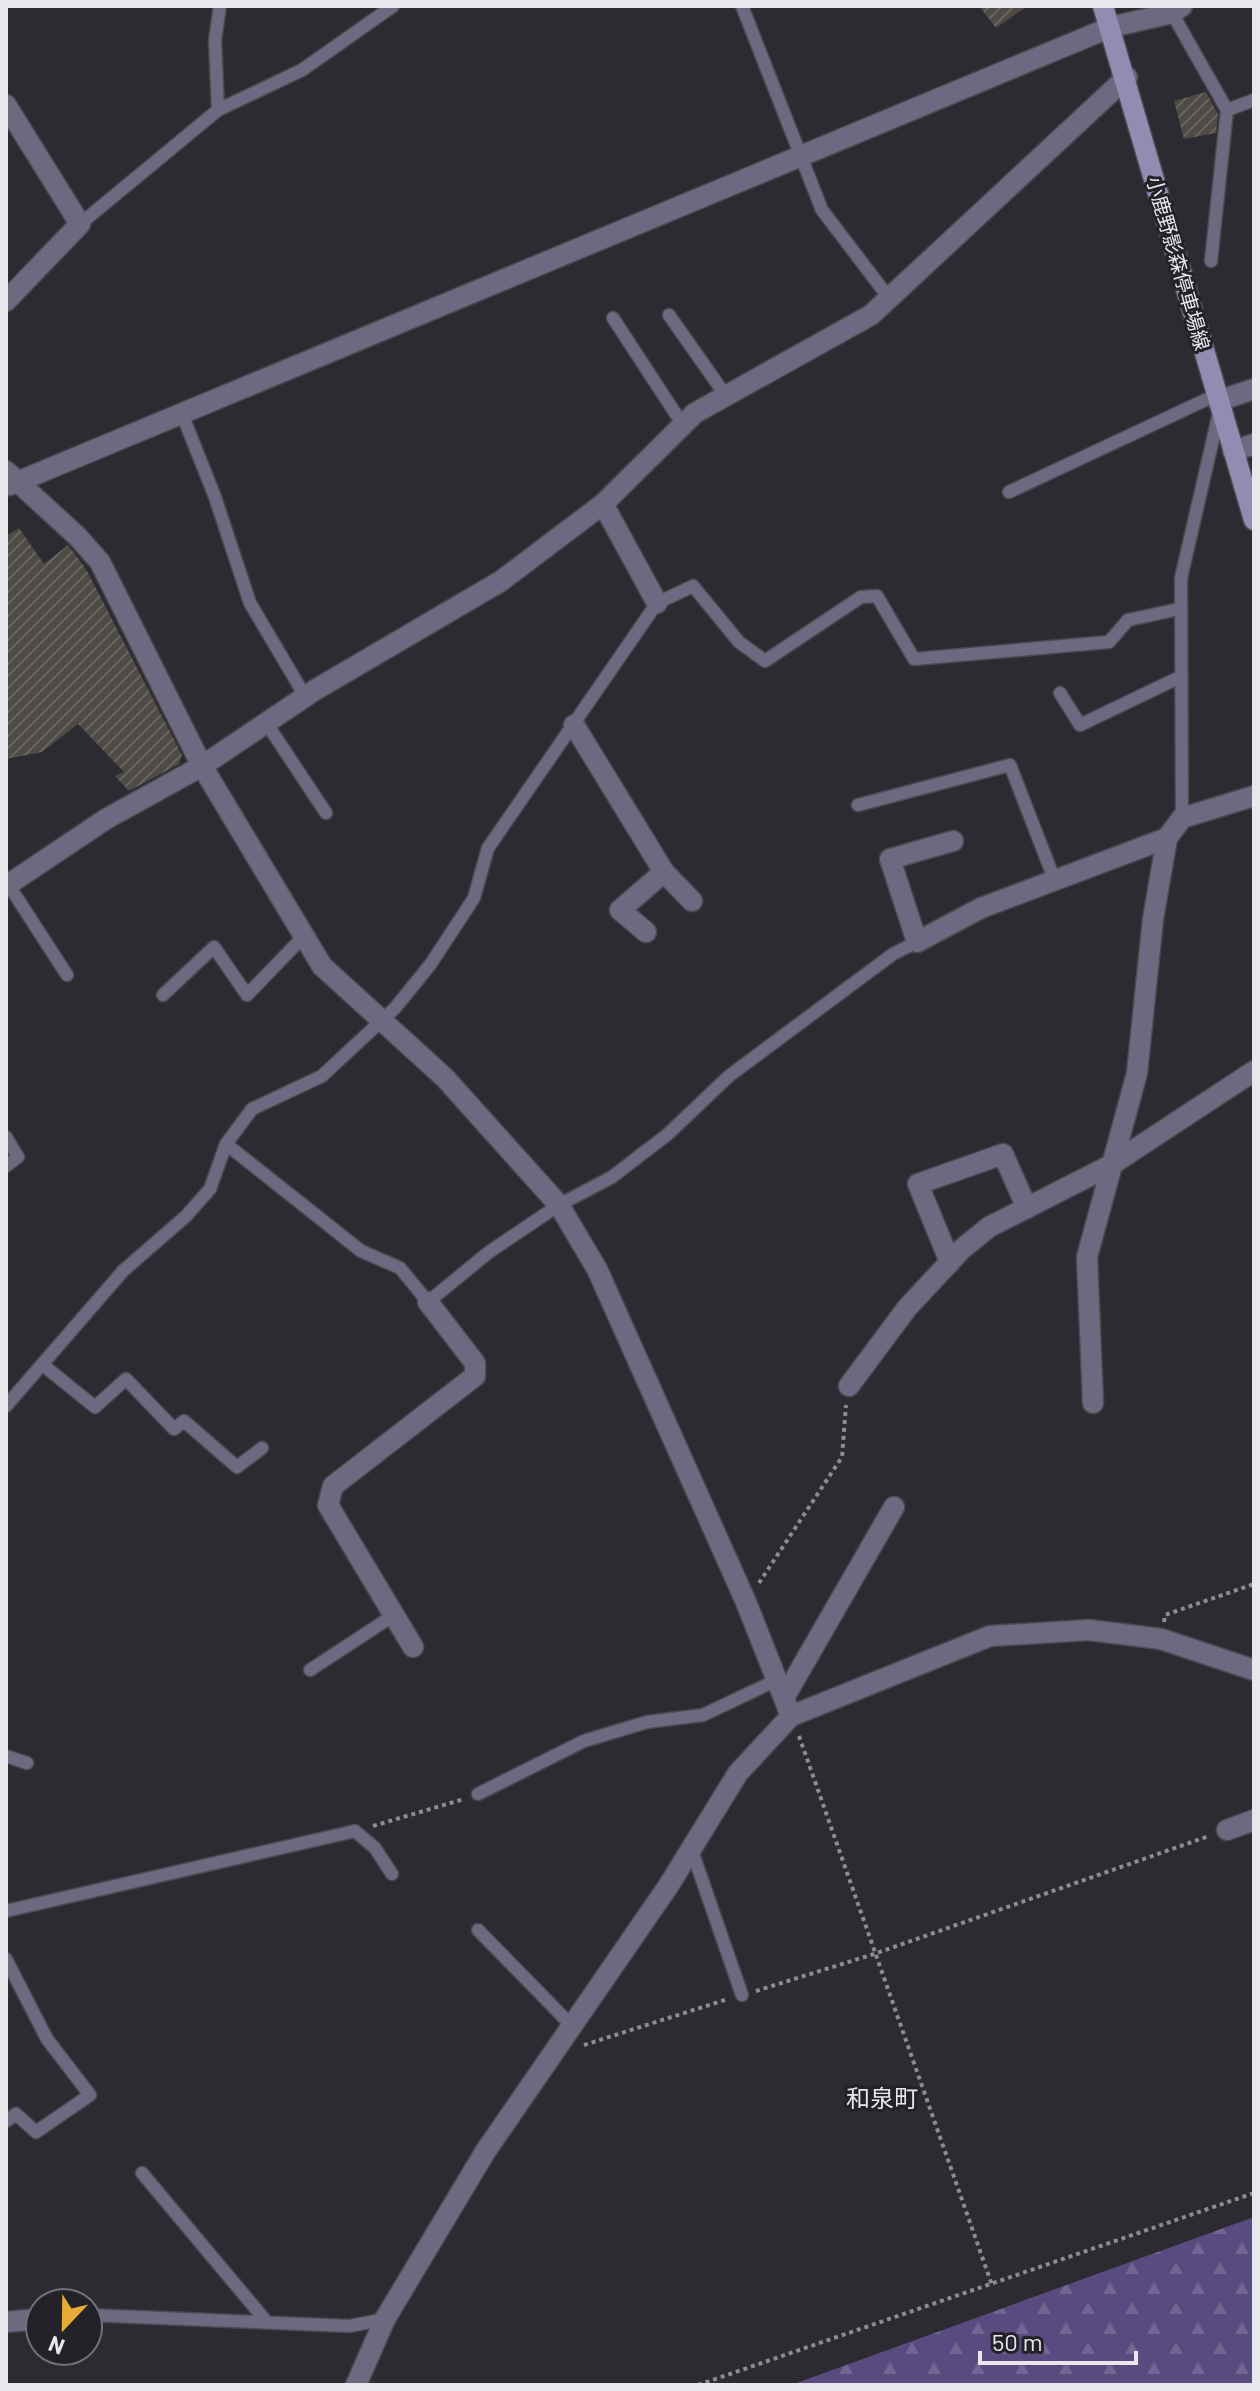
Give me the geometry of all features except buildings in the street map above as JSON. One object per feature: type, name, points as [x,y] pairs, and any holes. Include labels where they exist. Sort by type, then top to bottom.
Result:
[{"type":"main road","name":"小鹿野影森停車場線","points":[[1103,6],[1127,77],[1254,520]]},
{"type":"street","points":[[785,1697],[603,1281],[559,1205],[445,1078],[322,966],[202,766],[100,562],[10,480],[182,414],[1111,27],[1177,10]]},
{"type":"street","points":[[7,885],[106,819],[202,766],[305,696],[501,581],[603,504],[695,413],[871,315],[1127,77]]},
{"type":"street","points":[[6,105],[80,224],[6,301]]},
{"type":"street","points":[[1218,401],[1254,389]]},
{"type":"street","points":[[1233,451],[1254,444]]},
{"type":"street","points":[[603,504],[657,603]]},
{"type":"street","points":[[574,725],[664,872],[692,901]]},
{"type":"street","points":[[1093,1403],[1087,1257],[1137,1073],[1153,919],[1167,838],[1182,818],[1254,796]]},
{"type":"street","points":[[953,841],[890,859],[917,942],[981,908],[1167,838]]},
{"type":"street","points":[[646,932],[620,910],[664,872]]},
{"type":"street","points":[[849,1386],[907,1308],[950,1262],[989,1227],[1111,1165],[1254,1071]]},
{"type":"street","points":[[950,1262],[918,1184],[1003,1154],[1027,1208]]},
{"type":"street","points":[[413,1647],[328,1505],[333,1486],[475,1376],[475,1363],[428,1302]]},
{"type":"street","points":[[356,2385],[385,2319],[485,2152],[669,1885],[785,1697],[894,1507]]},
{"type":"street","points":[[785,1697],[990,1636],[1089,1630],[1161,1639],[1254,1670]]},
{"type":"street","points":[[1227,1830],[1254,1820]]},
{"type":"lane","points":[[218,110],[215,40],[220,6]]},
{"type":"lane","points":[[80,224],[218,110],[302,70],[393,6]]},
{"type":"lane","points":[[742,6],[822,210],[889,298]]},
{"type":"lane","points":[[1177,10],[1227,110],[1211,261]]},
{"type":"lane","points":[[1227,110],[1254,100]]},
{"type":"lane","points":[[669,315],[726,396]]},
{"type":"lane","points":[[613,318],[683,425]]},
{"type":"lane","points":[[1009,492],[1218,401]]},
{"type":"lane","points":[[1182,818],[1181,578],[1218,401]]},
{"type":"lane","points":[[182,414],[215,497],[250,603],[305,696]]},
{"type":"lane","points":[[6,1406],[123,1271],[186,1216],[210,1189],[226,1144],[252,1109],[322,1076],[382,1020],[456,931],[474,898],[488,848],[657,603],[693,586],[739,642],[765,661],[861,597],[877,596],[914,659],[1109,642],[1128,620],[1179,609]]},
{"type":"lane","points":[[1060,693],[1080,725],[1180,677]]},
{"type":"lane","points":[[267,724],[326,813]]},
{"type":"lane","points":[[858,805],[1010,765],[1055,881]]},
{"type":"lane","points":[[7,885],[67,975]]},
{"type":"lane","points":[[163,995],[214,947],[247,995],[304,936]]},
{"type":"lane","points":[[226,1144],[361,1251],[400,1268],[428,1302],[489,1252],[559,1205],[612,1177],[668,1134],[729,1076],[893,954],[917,942]]},
{"type":"lane","points":[[6,1137],[18,1157],[6,1166]]},
{"type":"lane","points":[[43,1365],[95,1407],[126,1379],[174,1429],[184,1421],[237,1467],[262,1448]]},
{"type":"lane","points":[[310,1670],[394,1615]]},
{"type":"lane","points":[[478,1794],[584,1741],[647,1722],[703,1715],[785,1697]]},
{"type":"lane","points":[[6,1756],[27,1763]]},
{"type":"lane","points":[[6,1911],[355,1831],[375,1848],[392,1874]]},
{"type":"lane","points":[[691,1848],[742,1995]]},
{"type":"lane","points":[[478,1930],[572,2026]]},
{"type":"lane","points":[[6,1959],[47,2039],[90,2095],[36,2132],[16,2114],[6,2121]]},
{"type":"lane","points":[[142,2173],[266,2321]]},
{"type":"lane","points":[[104,2316],[350,2326],[385,2319]]},
{"type":"path","points":[[746,1602],[842,1457],[849,1386]]},
{"type":"path","points":[[1161,1639],[1165,1615],[1254,1584]]},
{"type":"path","points":[[785,1697],[992,2285]]},
{"type":"path","points":[[355,1831],[478,1794]]},
{"type":"path","points":[[551,2055],[874,1954],[1227,1830]]},
{"type":"path","points":[[698,2385],[1254,2193]]},
{"type":"green space","points":[[1254,2217],[1254,2385],[791,2385]]},
{"type":"district","name":"和泉町","points":[[882,2097]]}]
